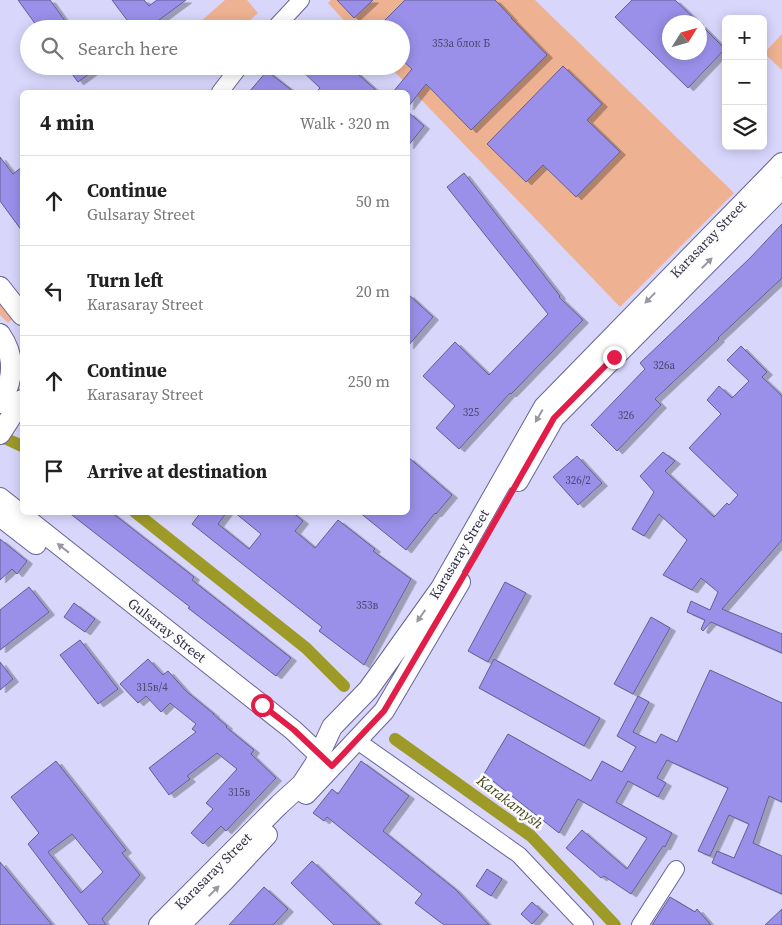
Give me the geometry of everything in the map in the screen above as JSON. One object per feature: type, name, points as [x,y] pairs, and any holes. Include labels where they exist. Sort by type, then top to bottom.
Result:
[{"type":"main road","name":"Karasaray Street","points":[[180,925],[232,873],[323,765],[339,720],[368,690],[441,588],[544,407],[779,178]]},
{"type":"main road","name":"Karasaray Street","points":[[159,925],[279,805],[323,765],[359,736],[384,711],[554,418],[779,178]]},
{"type":"main road","points":[[0,287],[20,312]]},
{"type":"main road","points":[[0,334],[17,369],[8,388],[12,405],[0,434]]},
{"type":"main road","name":"Gulsaray Street","points":[[0,498],[20,514]]},
{"type":"main road","name":"Gulsaray Street","points":[[22,515],[294,730],[323,765]]},
{"type":"main road","name":"Gulsaray Street","points":[[0,516],[294,745],[323,765]]},
{"type":"main road","points":[[294,730],[339,720]]},
{"type":"street","points":[[282,20],[301,0]]},
{"type":"street","points":[[222,90],[233,75]]},
{"type":"street","points":[[359,736],[519,855],[585,925]]},
{"type":"street","points":[[640,925],[676,869]]},
{"type":"shaded area","points":[[225,0],[247,0],[258,13],[250,20],[202,20]]},
{"type":"shaded area","points":[[331,0],[535,0],[734,193],[620,307],[398,75],[410,75],[410,20],[344,20],[328,3]]},
{"type":"shaded area","points":[[782,34],[782,70],[767,56],[767,50]]},
{"type":"shaded area","points":[[0,300],[15,316],[8,323],[0,315]]},
{"type":"building","points":[[18,0],[50,0],[64,20],[32,20]]},
{"type":"building","points":[[112,0],[144,0],[149,6],[157,0],[186,0],[159,20],[127,20]]},
{"type":"building","points":[[337,0],[373,0],[354,18]]},
{"type":"building","points":[[405,0],[495,0],[547,55],[471,130],[426,84],[410,104],[410,90],[395,90],[407,75],[410,75],[412,69],[410,67],[410,20],[385,20]]},
{"type":"building","points":[[632,0],[675,0],[691,15],[662,15],[662,60],[707,60],[707,31],[722,46],[722,52],[688,88],[615,17]]},
{"type":"building","points":[[563,66],[602,104],[587,120],[620,152],[576,197],[543,165],[526,182],[487,144]]},
{"type":"building","points":[[73,75],[88,75],[78,82]]},
{"type":"building","points":[[264,75],[272,75],[291,90],[251,90]]},
{"type":"building","points":[[306,75],[359,75],[376,90],[318,90],[320,88]]},
{"type":"building","points":[[410,114],[424,126],[410,144]]},
{"type":"building","points":[[0,157],[13,174],[20,169],[20,228],[0,201]]},
{"type":"building","points":[[464,173],[559,297],[583,320],[510,393],[459,449],[436,428],[455,406],[423,376],[455,342],[489,375],[548,314],[447,187]]},
{"type":"building","points":[[782,224],[782,278],[655,399],[661,405],[617,451],[591,425],[645,369],[640,363],[750,258]]},
{"type":"building","points":[[410,296],[433,317],[410,344]]},
{"type":"building","points":[[741,346],[767,372],[762,377],[782,396],[782,540],[722,609],[782,634],[782,653],[711,622],[703,631],[701,629],[705,620],[687,612],[691,601],[710,610],[718,592],[701,578],[692,590],[663,575],[687,540],[659,514],[644,536],[632,529],[654,492],[640,476],[663,452],[675,461],[665,471],[714,517],[727,503],[729,505],[738,495],[689,448],[721,414],[707,400],[719,386],[732,398],[749,381],[727,360]]},
{"type":"building","points":[[577,456],[602,483],[578,505],[553,477]]},
{"type":"building","points":[[410,459],[452,495],[406,550],[363,515],[410,515]]},
{"type":"building","points":[[72,515],[115,515],[194,577],[192,580],[291,658],[276,676],[188,608],[190,607]]},
{"type":"building","points":[[199,515],[225,515],[218,524],[249,549],[261,534],[238,515],[296,515],[303,521],[295,531],[315,548],[338,520],[375,549],[373,551],[411,579],[364,665],[319,631],[322,627],[192,524]]},
{"type":"building","points":[[0,539],[27,561],[17,574],[12,569],[0,580]]},
{"type":"building","points":[[505,582],[526,593],[488,662],[468,651]]},
{"type":"building","points":[[29,587],[49,612],[0,650],[0,610]]},
{"type":"building","points":[[74,603],[95,619],[85,632],[64,617]]},
{"type":"building","points":[[651,617],[670,628],[633,694],[614,684]]},
{"type":"building","points":[[80,640],[118,689],[98,704],[60,655]]},
{"type":"building","points":[[148,659],[163,675],[168,671],[186,691],[254,750],[251,754],[276,778],[226,831],[221,826],[203,844],[191,833],[213,809],[206,803],[237,769],[217,753],[187,776],[190,779],[169,795],[149,768],[196,732],[192,729],[196,724],[170,703],[161,712],[146,696],[138,703],[120,684]]},
{"type":"building","points":[[494,659],[600,718],[584,746],[479,688]]},
{"type":"building","points":[[0,662],[13,679],[0,690]]},
{"type":"building","points":[[710,670],[782,703],[782,802],[769,796],[753,843],[782,856],[782,894],[712,863],[717,851],[734,858],[749,824],[729,815],[710,856],[698,851],[728,788],[667,760],[657,778],[666,783],[658,797],[628,781],[616,802],[672,833],[665,847],[663,846],[631,894],[604,876],[601,878],[566,848],[582,830],[627,869],[647,838],[578,799],[559,833],[484,774],[508,734],[591,781],[602,761],[622,772],[636,747],[617,736],[638,696],[649,702],[633,732],[656,743],[661,734],[677,742]]},
{"type":"building","points":[[56,761],[126,850],[122,853],[140,875],[102,919],[106,925],[89,925],[28,844],[39,833],[11,797]],"holes":[[[72,834],[103,872],[81,893],[48,852]]]},
{"type":"building","points":[[361,761],[409,796],[383,831],[455,889],[489,925],[444,925],[415,903],[422,894],[327,817],[324,821],[313,813],[332,789],[338,794]]},
{"type":"building","points":[[312,861],[380,925],[334,925],[291,883]]},
{"type":"building","points":[[0,862],[52,925],[0,925]]},
{"type":"building","points":[[487,869],[502,879],[491,896],[476,886]]},
{"type":"building","points":[[264,887],[288,909],[273,925],[229,925]]},
{"type":"building","points":[[670,897],[695,912],[697,909],[711,925],[652,925]]},
{"type":"building","points":[[532,902],[543,912],[532,924],[521,914]]},
{"type":"building","points":[[782,909],[782,925],[765,925]]},
{"type":"waterway","points":[[0,436],[20,445]]},
{"type":"waterway","name":"Karakamysh","points":[[139,515],[306,648],[344,686]]},
{"type":"waterway","name":"Karakamysh","points":[[395,739],[531,836],[615,925]]},
{"type":"route","points":[[262,705],[294,730],[332,766],[384,711],[554,418],[614,357]]}]
